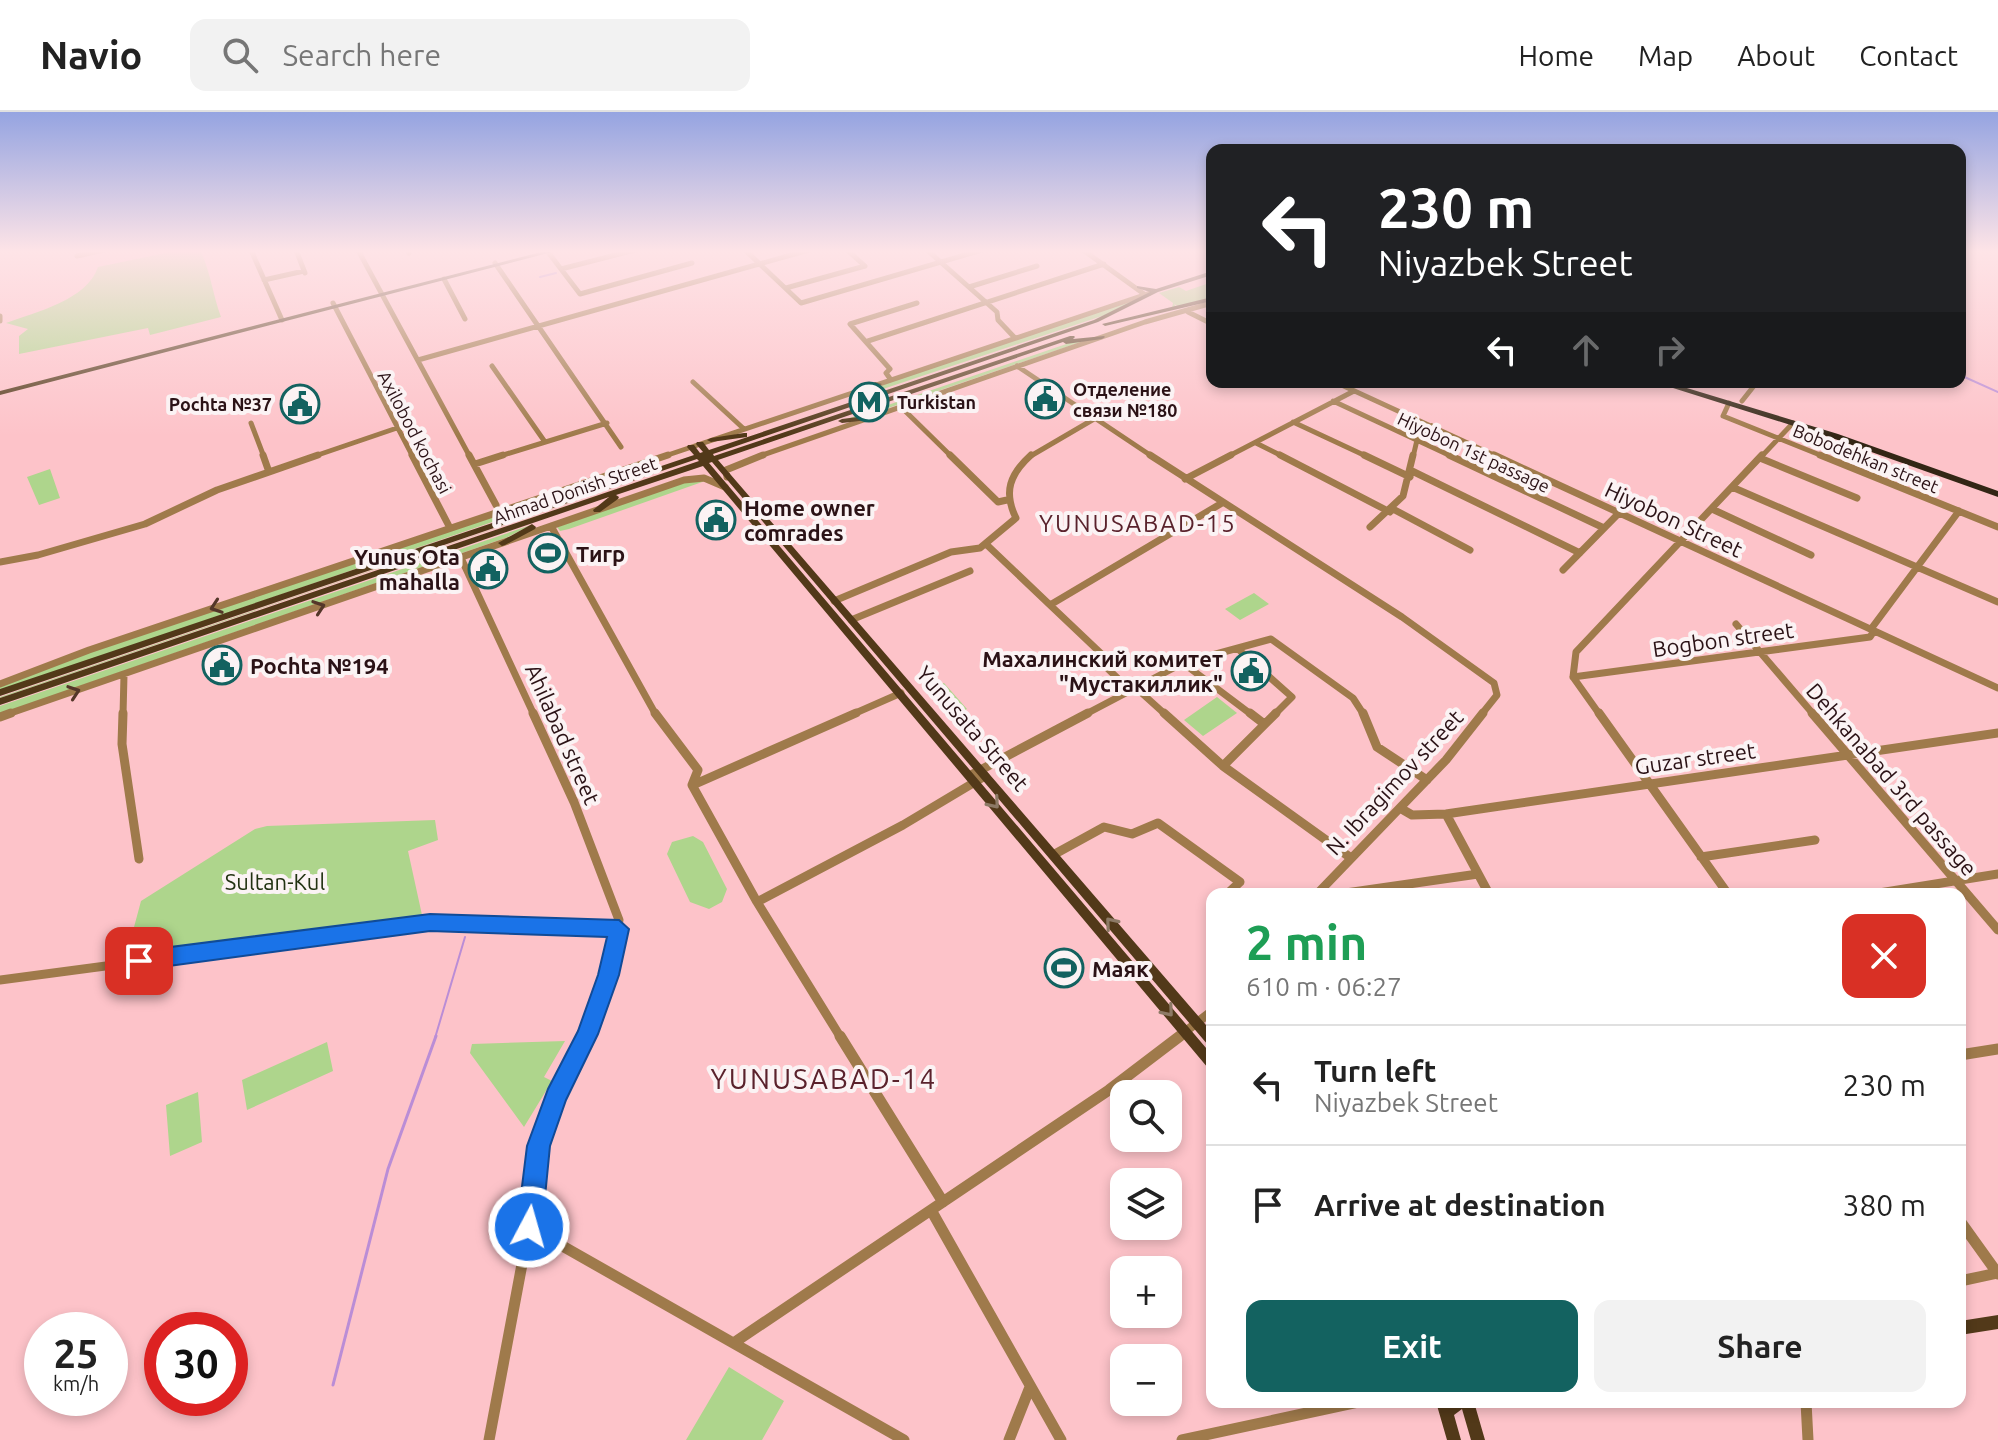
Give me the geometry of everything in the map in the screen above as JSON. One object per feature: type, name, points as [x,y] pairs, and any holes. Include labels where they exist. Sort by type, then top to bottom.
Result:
[{"type":"highway","points":[[1678,388],[1903,457]]},
{"type":"highway","points":[[1697,388],[1998,491]]},
{"type":"main road","points":[[0,391],[306,312]]},
{"type":"main road","name":"Ahmad Donish Street","points":[[0,693],[1115,312]]},
{"type":"main road","name":"Ahmad Donish Street","points":[[0,702],[1109,323],[1152,312]]},
{"type":"main road","points":[[1044,346],[1102,337]]},
{"type":"main road","points":[[833,410],[878,384]]},
{"type":"main road","points":[[820,424],[865,418]]},
{"type":"main road","points":[[711,440],[778,429]]},
{"type":"main road","name":"Yunusata Street","points":[[695,446],[901,693],[1053,855],[1206,1034]]},
{"type":"main road","points":[[597,510],[625,490],[692,474],[724,481]]},
{"type":"main road","name":"Yunusata Street","points":[[724,481],[851,620],[1206,1057]]},
{"type":"main road","points":[[512,507],[585,494]]},
{"type":"main road","points":[[502,543],[565,510]]},
{"type":"main road","points":[[1966,1327],[1998,1322]]},
{"type":"main road","points":[[1449,1408],[1454,1440]]},
{"type":"main road","points":[[1469,1408],[1478,1440]]},
{"type":"street","points":[[279,312],[282,318]]},
{"type":"street","name":"Axilobod kochasi","points":[[338,312],[450,528]]},
{"type":"street","points":[[391,312],[496,505]]},
{"type":"street","points":[[461,312],[465,319]]},
{"type":"street","points":[[529,312],[621,447]]},
{"type":"street","points":[[418,360],[589,312]]},
{"type":"street","points":[[888,312],[850,324],[890,369],[886,373],[891,380]]},
{"type":"street","points":[[868,341],[957,312]]},
{"type":"street","points":[[995,312],[1015,338]]},
{"type":"street","name":"Ahmad Donish Street","points":[[0,684],[89,650],[1100,312]]},
{"type":"street","points":[[1188,312],[1206,321]]},
{"type":"street","name":"Ahmad Donish Street","points":[[0,717],[688,479],[724,481],[726,470],[732,466],[1163,316],[1188,312]]},
{"type":"street","points":[[492,366],[545,442]]},
{"type":"street","points":[[1017,366],[1222,503],[1103,577],[1050,605]]},
{"type":"street","points":[[693,382],[744,429]]},
{"type":"street","name":"Hiyobon Street","points":[[1348,388],[1998,688]]},
{"type":"street","points":[[1742,401],[1752,388]]},
{"type":"street","points":[[1185,479],[1354,391]]},
{"type":"street","name":"Hiyobon 1st passage","points":[[1333,401],[1604,528]]},
{"type":"street","name":"Bobodehkan street","points":[[1729,403],[1723,416],[1998,527]]},
{"type":"street","points":[[900,406],[998,502],[1007,500]]},
{"type":"street","points":[[834,601],[951,552],[969,555],[987,545],[1016,518],[1007,500],[1012,477],[1022,461],[1094,419]]},
{"type":"street","points":[[1293,422],[1580,553]]},
{"type":"street","points":[[251,423],[269,472]]},
{"type":"street","points":[[475,464],[607,423]]},
{"type":"street","points":[[1724,888],[1573,677],[1576,652],[1793,423]]},
{"type":"street","points":[[1370,527],[1403,496],[1417,440],[1432,426]]},
{"type":"street","points":[[0,562],[38,555],[145,524],[217,490],[397,428]]},
{"type":"street","points":[[1256,443],[1470,550]]},
{"type":"street","points":[[1760,458],[1857,498]]},
{"type":"street","points":[[1732,487],[1998,602]]},
{"type":"street","name":"N. Ibragimov street","points":[[1222,503],[1402,617],[1489,677],[1497,695],[1488,710],[1427,780],[1326,888]]},
{"type":"street","points":[[1712,509],[1811,555]]},
{"type":"street","points":[[1872,630],[1959,511]]},
{"type":"street","points":[[1563,570],[1619,513]]},
{"type":"street","points":[[551,526],[662,725],[698,770],[698,777],[692,785]]},
{"type":"street","points":[[987,545],[1109,661],[1108,669],[1223,766],[1351,858]]},
{"type":"street","name":"Ahilabad street","points":[[461,558],[574,802],[617,912],[619,929]]},
{"type":"street","points":[[851,620],[970,571]]},
{"type":"street","name":"Dehkanabad 3rd passage","points":[[1736,624],[1961,888]]},
{"type":"street","name":"Bogbon street","points":[[1573,677],[1870,637],[1872,630]]},
{"type":"street","points":[[757,902],[903,825],[978,776],[1183,663],[1274,640],[1353,698],[1359,704],[1377,747],[1427,780]]},
{"type":"street","points":[[1223,766],[1263,723],[1292,699],[1292,694],[1238,649]]},
{"type":"street","points":[[1183,663],[1263,723]]},
{"type":"street","points":[[124,675],[122,744],[139,859]]},
{"type":"street","points":[[692,785],[901,693]]},
{"type":"street","name":"Guzar street","points":[[1400,808],[1412,815],[1446,814],[1998,733]]},
{"type":"street","points":[[692,785],[757,902],[943,1202]]},
{"type":"street","points":[[1446,814],[1486,888]]},
{"type":"street","points":[[1053,855],[1104,827],[1124,836],[1143,833],[1158,823],[1240,882],[1234,888]]},
{"type":"street","points":[[1701,857],[1815,840]]},
{"type":"street","points":[[1381,888],[1478,874]]},
{"type":"street","points":[[1911,888],[1998,874]]},
{"type":"street","name":"Dehkanabad 3rd passage","points":[[1966,894],[1998,930]]},
{"type":"street","points":[[0,980],[430,923],[619,929],[609,975],[588,1034],[556,1096],[539,1146],[529,1227],[489,1440]]},
{"type":"street","points":[[735,1342],[1109,1090],[1206,1017]]},
{"type":"street","points":[[1966,1054],[1998,1049]]},
{"type":"street","points":[[931,1210],[1061,1440]]},
{"type":"street","points":[[529,1227],[904,1440]]},
{"type":"street","points":[[1966,1229],[1998,1273],[1966,1280]]},
{"type":"street","points":[[1009,1440],[1030,1387]]},
{"type":"street","points":[[1182,1440],[1330,1408]]},
{"type":"street","points":[[1806,1408],[1808,1440]]},
{"type":"green space","points":[[37,312],[220,312],[221,317],[150,335],[148,328],[19,354],[19,336],[28,329],[6,323]]},
{"type":"green space","points":[[1098,312],[1112,312],[859,397],[880,385]]},
{"type":"green space","points":[[1087,340],[865,416],[847,419],[1075,341]]},
{"type":"green space","points":[[690,462],[0,698],[0,697]]},
{"type":"green space","points":[[50,469],[60,498],[39,505],[27,477]]},
{"type":"green space","points":[[691,480],[705,481],[569,529],[560,531],[557,527]]},
{"type":"green space","points":[[542,505],[0,691],[0,687],[108,645],[506,511]]},
{"type":"green space","points":[[531,525],[508,537],[0,714],[0,706]]},
{"type":"green space","points":[[1254,593],[1269,604],[1240,620],[1225,609]]},
{"type":"green space","points":[[944,683],[967,709],[949,718],[927,691]]},
{"type":"green space","points":[[1217,697],[1237,713],[1203,736],[1184,720]]},
{"type":"green space","name":"Sultan-Kul","points":[[435,820],[438,840],[408,851],[422,915],[126,957],[141,901],[255,829]]},
{"type":"green space","points":[[693,836],[703,842],[727,889],[722,902],[709,909],[690,902],[667,854],[672,842]]},
{"type":"green space","points":[[565,1041],[544,1077],[552,1081],[524,1127],[470,1053],[472,1044]]},
{"type":"green space","points":[[327,1042],[333,1071],[247,1110],[242,1080]]},
{"type":"green space","points":[[198,1092],[202,1142],[170,1156],[166,1105]]},
{"type":"green space","points":[[729,1367],[784,1401],[762,1440],[686,1440]]},
{"type":"waterway","points":[[1966,378],[1998,392]]},
{"type":"waterway","points":[[435,1038],[465,937]]},
{"type":"waterway","points":[[333,1385],[388,1169],[436,1036]]},
{"type":"place","name":"Отделение связи №180","points":[[1045,399]]},
{"type":"place","name":"Turkistan","points":[[869,402]]},
{"type":"place","name":"Pochta №37","points":[[300,404]]},
{"type":"place","name":"Home owner comrades","points":[[716,520]]},
{"type":"place","name":"Тигр","points":[[548,553]]},
{"type":"place","name":"Yunus Ota mahalla","points":[[488,569]]},
{"type":"place","name":"Pochta №194","points":[[222,665]]},
{"type":"place","name":"Махалинский комитет \"Мустакиллик\"","points":[[1251,671]]},
{"type":"place","name":"Маяк","points":[[1064,968]]},
{"type":"district","name":"YUNUSABAD-15","points":[[1138,523]]},
{"type":"district","name":"YUNUSABAD-14","points":[[824,1078]]},
{"type":"route","points":[[139,961],[430,923],[619,929],[609,975],[588,1034],[556,1096],[539,1146],[529,1227]]}]
